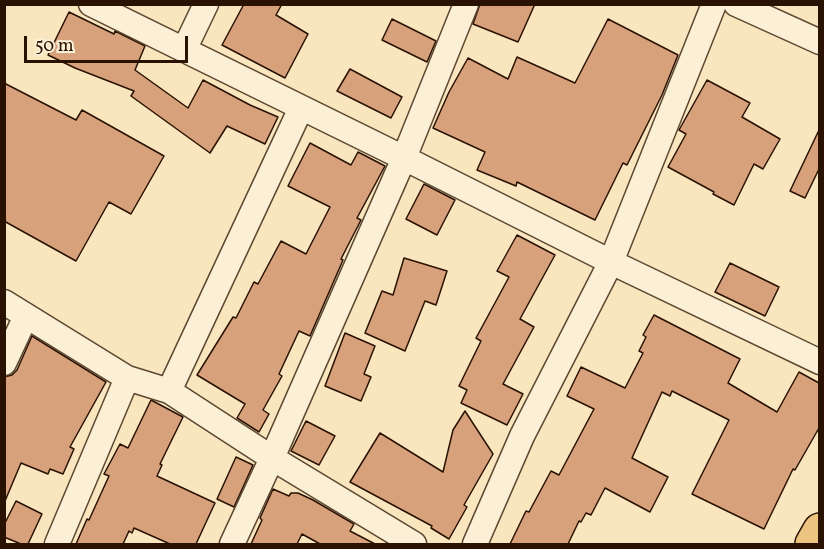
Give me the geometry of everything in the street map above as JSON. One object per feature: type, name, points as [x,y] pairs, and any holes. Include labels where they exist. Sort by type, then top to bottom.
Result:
[{"type":"highway","points":[[812,544],[819,530]]},
{"type":"street","points":[[91,4],[610,262],[819,362]]},
{"type":"street","points":[[184,50],[206,4]]},
{"type":"street","points":[[232,544],[404,158],[466,4]]},
{"type":"street","points":[[475,544],[522,436],[610,262],[714,4]]},
{"type":"street","points":[[736,4],[819,42]]},
{"type":"street","points":[[169,391],[301,108]]},
{"type":"street","points":[[4,302],[127,378],[169,391],[272,458],[414,544]]},
{"type":"street","points":[[4,363],[26,316]]},
{"type":"street","points":[[57,544],[127,378]]},
{"type":"building","points":[[244,4],[282,4],[276,15],[308,34],[285,78],[222,45]]},
{"type":"building","points":[[480,4],[535,4],[518,42],[473,24]]},
{"type":"building","points":[[69,12],[145,46],[135,70],[188,108],[203,80],[278,117],[265,144],[227,126],[210,153],[131,96],[134,91],[48,55]]},
{"type":"building","points":[[392,19],[436,41],[427,62],[382,40]]},
{"type":"building","points":[[608,19],[678,55],[662,95],[627,165],[623,163],[595,220],[517,182],[516,186],[477,170],[485,152],[433,128],[468,58],[508,79],[517,57],[575,83]]},
{"type":"building","points":[[350,69],[402,97],[391,118],[337,91]]},
{"type":"building","points":[[707,80],[750,103],[742,117],[780,139],[763,169],[754,164],[734,205],[668,167],[686,134],[679,130]]},
{"type":"building","points":[[4,83],[76,120],[82,110],[164,156],[131,214],[109,202],[76,261],[4,221]]},
{"type":"building","points":[[819,130],[819,169],[805,198],[790,191]]},
{"type":"building","points":[[310,143],[351,165],[358,152],[385,166],[357,218],[361,220],[341,259],[343,260],[310,336],[299,331],[279,374],[282,376],[263,410],[269,414],[259,432],[237,418],[245,404],[197,375],[233,317],[236,318],[254,282],[258,284],[281,241],[306,254],[330,207],[288,186]]},
{"type":"building","points":[[424,184],[455,200],[437,235],[406,219]]},
{"type":"building","points":[[517,235],[555,255],[520,319],[534,327],[503,384],[523,394],[507,425],[461,403],[467,390],[459,386],[481,341],[476,338],[509,277],[497,271]]},
{"type":"building","points":[[404,258],[447,271],[436,305],[425,301],[405,351],[365,333],[382,291],[393,295]]},
{"type":"building","points":[[730,263],[779,287],[765,316],[715,292]]},
{"type":"building","points":[[654,315],[740,359],[728,383],[777,412],[799,372],[819,383],[819,428],[795,470],[793,469],[764,529],[692,494],[729,420],[672,391],[670,396],[662,392],[632,458],[668,477],[650,512],[605,488],[591,515],[586,513],[581,522],[579,521],[568,544],[510,544],[526,511],[529,512],[551,471],[559,475],[594,409],[567,396],[581,367],[625,388],[643,353],[639,351],[646,337],[643,335]]},
{"type":"building","points":[[345,333],[375,346],[364,374],[371,377],[361,401],[325,386]]},
{"type":"building","points":[[32,336],[106,382],[70,447],[74,449],[63,474],[50,469],[48,474],[21,463],[5,501],[4,377],[12,375],[17,370]]},
{"type":"building","points":[[151,400],[183,417],[160,464],[162,465],[157,476],[215,503],[196,544],[170,544],[134,528],[132,533],[129,531],[123,544],[76,544],[109,476],[104,474],[120,444],[128,448]]},
{"type":"building","points":[[465,411],[493,454],[464,505],[467,507],[449,539],[431,528],[432,526],[350,482],[380,433],[443,472],[453,430]]},
{"type":"building","points":[[306,421],[335,436],[319,465],[291,451]]},
{"type":"building","points":[[236,457],[253,465],[234,507],[217,499]]},
{"type":"building","points":[[273,489],[289,496],[291,493],[298,493],[313,500],[354,524],[350,531],[375,544],[320,544],[302,534],[297,544],[251,544]]},
{"type":"building","points":[[16,501],[42,514],[28,544],[21,544],[4,537],[4,525]]}]
